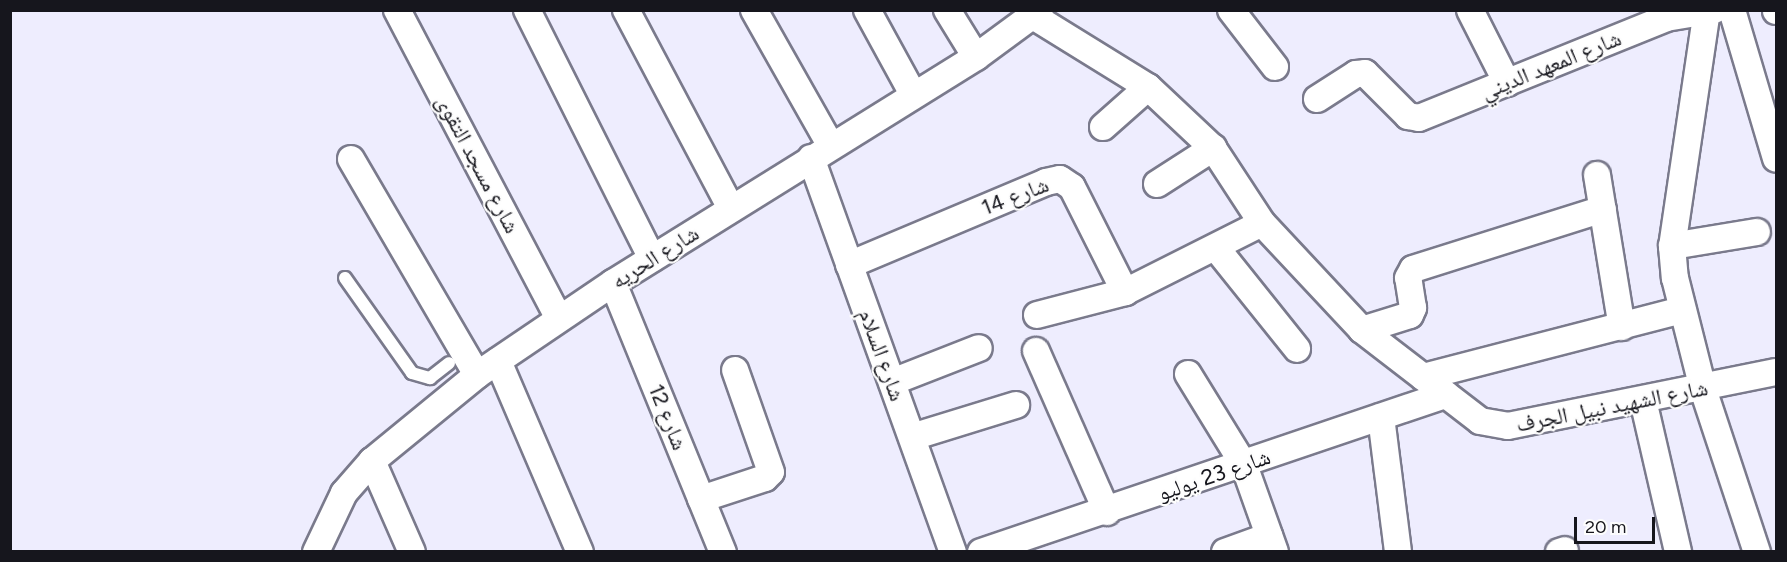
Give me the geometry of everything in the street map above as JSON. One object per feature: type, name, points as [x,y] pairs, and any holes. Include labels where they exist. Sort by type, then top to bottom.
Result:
[{"type":"street","name":"شارع مسجد التقوى","points":[[397,10],[559,318]]},
{"type":"street","points":[[527,10],[652,258]]},
{"type":"street","points":[[626,10],[731,208]]},
{"type":"street","name":"شارع السلام","points":[[754,10],[821,152],[849,265],[953,552]]},
{"type":"street","points":[[867,10],[913,94]]},
{"type":"street","points":[[947,10],[976,57]]},
{"type":"street","points":[[1231,10],[1275,67]]},
{"type":"street","points":[[1470,10],[1507,83]]},
{"type":"street","points":[[1732,10],[1776,159]]},
{"type":"street","points":[[1692,12],[1672,246],[1682,310],[1703,389],[1756,552]]},
{"type":"street","name":"شارع المعهد الديني","points":[[1317,99],[1356,74],[1365,73],[1408,116],[1424,116],[1659,20],[1692,12]]},
{"type":"street","name":"شارع الحريه","points":[[316,552],[344,493],[372,461],[477,375],[559,318],[652,258],[976,57],[1036,13]]},
{"type":"street","name":"شارع الشهيد نبيل الجرف","points":[[1036,13],[1148,87],[1213,148],[1262,223],[1362,330],[1480,421],[1508,426],[1703,389],[1776,372]]},
{"type":"street","points":[[1103,127],[1148,87]]},
{"type":"street","points":[[1156,184],[1213,148]]},
{"type":"street","points":[[351,159],[477,375]]},
{"type":"street","points":[[1597,175],[1622,327]]},
{"type":"street","name":"شارع 14","points":[[849,265],[1046,182],[1060,179],[1072,188],[1125,292]]},
{"type":"street","points":[[1362,330],[1410,315],[1413,308],[1408,278],[1417,267],[1603,209]]},
{"type":"street","points":[[1038,315],[1125,292],[1217,249],[1262,223]]},
{"type":"street","points":[[1672,246],[1757,232]]},
{"type":"street","points":[[1217,249],[1297,349]]},
{"type":"street","name":"شارع 12","points":[[613,283],[723,552]]},
{"type":"street","points":[[1423,377],[1682,310]]},
{"type":"street","points":[[892,382],[979,348]]},
{"type":"street","points":[[1036,351],[1107,512]]},
{"type":"street","points":[[498,361],[580,552]]},
{"type":"street","points":[[701,499],[765,478],[771,471],[735,370]]},
{"type":"street","points":[[1188,374],[1244,465],[1272,544],[1225,552]]},
{"type":"street","name":"شارع 23 يوليو","points":[[981,552],[1053,541],[1107,512],[1446,395]]},
{"type":"street","points":[[1643,400],[1678,552]]},
{"type":"street","points":[[912,437],[1016,405]]},
{"type":"street","points":[[1381,417],[1398,552]]},
{"type":"street","points":[[372,461],[412,552]]},
{"type":"lane","points":[[345,278],[412,373],[423,379],[436,375],[449,363]]},
{"type":"lane","points":[[436,375],[450,398]]}]
